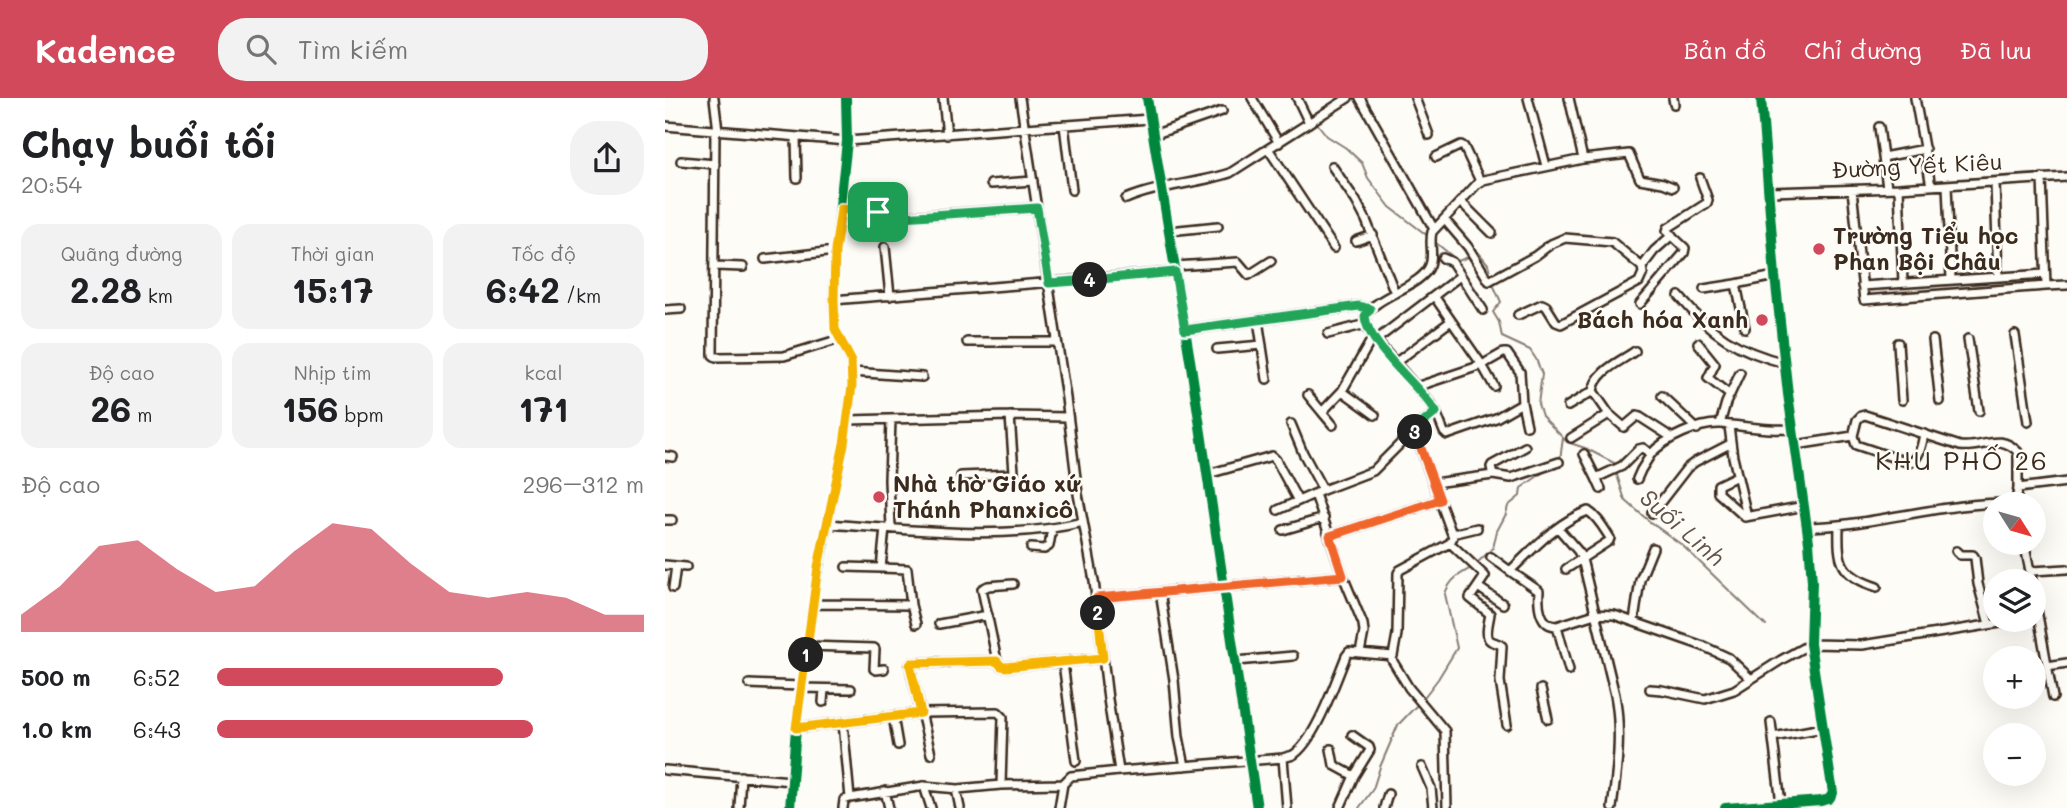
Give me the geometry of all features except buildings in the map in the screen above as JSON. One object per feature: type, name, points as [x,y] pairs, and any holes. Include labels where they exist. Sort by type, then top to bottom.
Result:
[{"type":"street","points":[[714,98],[717,131],[713,355],[750,358],[784,356],[840,339]]},
{"type":"street","points":[[790,808],[801,687],[827,524],[848,420],[852,372],[851,360],[835,329],[834,300],[835,251],[847,141],[846,98]]},
{"type":"street","points":[[943,98],[947,135]]},
{"type":"street","points":[[1020,98],[1083,522],[1097,598],[1119,771]]},
{"type":"street","points":[[1147,98],[1208,474],[1257,808]]},
{"type":"street","points":[[1252,98],[1279,143]]},
{"type":"street","points":[[1297,98],[1309,123]]},
{"type":"street","points":[[1360,98],[1432,234],[1431,263],[1427,270],[1370,309],[1365,316],[1366,324],[1395,363],[1430,402],[1447,435],[1509,412],[1522,403]]},
{"type":"street","points":[[1415,98],[1429,135]]},
{"type":"street","points":[[1528,98],[1546,166]]},
{"type":"street","points":[[1569,98],[1583,159]]},
{"type":"street","points":[[1725,808],[1829,799],[1833,793],[1810,645],[1812,582],[1808,527],[1775,276],[1761,98]]},
{"type":"street","points":[[1915,98],[1931,186]]},
{"type":"street","points":[[1126,199],[1146,191],[1210,180],[1230,173],[1269,150],[1343,99]]},
{"type":"street","points":[[1153,135],[1222,111]]},
{"type":"street","points":[[665,126],[847,141],[1150,119]]},
{"type":"street","points":[[1064,125],[1072,190]]},
{"type":"street","points":[[1879,127],[1887,188]]},
{"type":"street","points":[[796,137],[797,178]]},
{"type":"street","points":[[1436,157],[1461,145],[1480,181]]},
{"type":"street","points":[[1883,157],[1925,149]]},
{"type":"street","points":[[1269,150],[1334,248]]},
{"type":"street","points":[[1432,234],[1480,181],[1546,166],[1629,153],[1640,179],[1673,187]]},
{"type":"street","points":[[681,161],[715,164]]},
{"type":"street","points":[[1332,166],[1356,201],[1373,234],[1395,293]]},
{"type":"street","name":"Đường Yết Kiêu","points":[[1768,191],[1899,188],[2067,177]]},
{"type":"street","points":[[1640,304],[1686,250],[1667,230],[1707,203],[1700,178]]},
{"type":"street","points":[[2042,178],[2046,286]]},
{"type":"street","points":[[991,184],[1033,181]]},
{"type":"street","points":[[1995,182],[1998,277]]},
{"type":"street","points":[[1947,185],[1951,280]]},
{"type":"street","points":[[1899,188],[1903,283]]},
{"type":"street","points":[[1852,190],[1864,300],[2067,285]]},
{"type":"street","points":[[1461,202],[1492,233]]},
{"type":"street","points":[[841,209],[878,212],[894,217],[1037,208]]},
{"type":"street","points":[[1444,219],[1471,252],[1489,281],[1535,256],[1551,244],[1565,239],[1612,242],[1642,267],[1643,273],[1639,282],[1560,324],[1556,323],[1542,304],[1518,315]]},
{"type":"street","points":[[1169,231],[1218,226]]},
{"type":"street","points":[[1356,241],[1373,234]]},
{"type":"street","points":[[1642,267],[1654,251],[1672,235]]},
{"type":"street","points":[[885,247],[890,296]]},
{"type":"street","points":[[765,259],[835,251]]},
{"type":"street","points":[[1444,258],[1452,262],[1483,310]]},
{"type":"street","points":[[834,300],[1049,283],[1238,261],[1249,275],[1271,261]]},
{"type":"street","points":[[715,266],[743,267]]},
{"type":"street","points":[[1862,286],[2045,274]]},
{"type":"street","points":[[1322,412],[1342,391],[1375,338],[1460,276]]},
{"type":"street","points":[[1705,289],[1775,276]]},
{"type":"street","points":[[1737,284],[1745,328]]},
{"type":"street","points":[[1434,296],[1494,386]]},
{"type":"street","points":[[1679,296],[1696,317],[1719,337],[1751,353],[1785,363]]},
{"type":"street","points":[[1185,330],[1359,306],[1370,309]]},
{"type":"street","points":[[665,310],[681,309]]},
{"type":"street","points":[[1258,320],[1267,379]]},
{"type":"street","points":[[1395,363],[1451,321]]},
{"type":"street","points":[[1328,334],[1366,324]]},
{"type":"street","points":[[2015,335],[2028,422]]},
{"type":"street","points":[[1968,339],[1979,411]]},
{"type":"street","points":[[1933,340],[1940,401]]},
{"type":"street","points":[[967,342],[1058,342]]},
{"type":"street","points":[[1698,343],[1715,364],[1708,378],[1730,395]]},
{"type":"street","points":[[1898,343],[1902,400]]},
{"type":"street","points":[[1217,349],[1262,345]]},
{"type":"street","points":[[1568,406],[1593,391],[1600,374],[1635,351]]},
{"type":"street","points":[[1416,387],[1482,365],[1503,353],[1509,355],[1520,372],[1527,426]]},
{"type":"street","points":[[852,372],[922,377]]},
{"type":"street","points":[[1740,373],[1730,395],[1725,425],[1747,512],[1745,517]]},
{"type":"street","points":[[1342,391],[1375,415]]},
{"type":"street","points":[[1593,391],[1609,414],[1624,427],[1637,416],[1671,437]]},
{"type":"street","points":[[1308,395],[1333,425]]},
{"type":"street","points":[[1662,396],[1697,429]]},
{"type":"street","points":[[1278,510],[1373,471],[1436,412]]},
{"type":"street","points":[[1571,438],[1609,414]]},
{"type":"street","points":[[1924,434],[1919,454],[1910,463],[1856,445],[1853,436],[1857,420],[1865,415],[1969,447],[2001,441],[2011,444],[2018,452],[2018,492]]},
{"type":"street","points":[[848,420],[1010,416],[1068,418]]},
{"type":"street","points":[[961,475],[1013,474],[1010,416]]},
{"type":"street","points":[[881,568],[888,528],[891,419]]},
{"type":"street","points":[[1291,424],[1319,492],[1324,518],[1343,576],[1363,624],[1360,653]]},
{"type":"street","points":[[1637,479],[1651,454],[1671,437],[1697,429],[1725,425],[1763,430],[1794,429]]},
{"type":"street","points":[[1414,430],[1440,500],[1451,539],[1485,576],[1470,598],[1490,614],[1487,623],[1488,637],[1490,641],[1502,646],[1499,672],[1507,725]]},
{"type":"street","points":[[1796,445],[1853,436]]},
{"type":"street","points":[[1652,513],[1687,468],[1730,444]]},
{"type":"street","points":[[1493,475],[1491,466],[1525,447]]},
{"type":"street","points":[[1596,478],[1622,466],[1641,448],[1651,454]]},
{"type":"street","points":[[1584,454],[1601,489]]},
{"type":"street","points":[[1208,474],[1273,456],[1298,501]]},
{"type":"street","points":[[1434,483],[1493,475],[1511,478],[1559,462]]},
{"type":"street","points":[[1737,476],[1718,485],[1718,493],[1745,517]]},
{"type":"street","points":[[2018,488],[2067,482]]},
{"type":"street","points":[[1330,536],[1440,500]]},
{"type":"street","points":[[1808,527],[1839,526],[1983,504]]},
{"type":"street","points":[[1745,517],[1805,506]]},
{"type":"street","points":[[1510,571],[1558,528],[1588,512],[1592,513],[1610,538],[1609,541],[1566,569]]},
{"type":"street","points":[[1283,530],[1324,518]]},
{"type":"street","points":[[827,524],[1023,532],[1083,522]]},
{"type":"street","points":[[1839,526],[1838,548],[1848,573],[1877,587]]},
{"type":"street","points":[[1059,808],[1063,784],[1071,776],[1293,756],[1309,736],[1349,652],[1393,656],[1397,634],[1400,570],[1451,539],[1476,528]]},
{"type":"street","points":[[1558,528],[1582,559],[1618,708],[1612,808]]},
{"type":"street","points":[[1031,548],[1044,549],[1049,546],[1052,529]]},
{"type":"street","points":[[1634,621],[1640,580],[1653,548]]},
{"type":"street","points":[[1956,551],[1960,555],[1973,555],[1975,558],[1983,602]]},
{"type":"street","points":[[1490,557],[1538,589],[1538,604],[1545,622],[1552,626],[1595,614],[1614,615],[1703,646],[1729,658],[1752,679]]},
{"type":"street","points":[[665,565],[686,567]]},
{"type":"street","points":[[673,588],[676,566]]},
{"type":"street","points":[[846,567],[907,569],[916,624]]},
{"type":"street","points":[[2046,571],[2067,569]]},
{"type":"street","points":[[1097,598],[1343,576]]},
{"type":"street","points":[[1013,584],[983,587],[982,594],[997,661],[1001,666],[1103,658]]},
{"type":"street","points":[[1478,587],[1503,604]]},
{"type":"street","points":[[1160,592],[1185,766]]},
{"type":"street","points":[[813,604],[911,605]]},
{"type":"street","points":[[939,624],[988,615]]},
{"type":"street","points":[[1650,689],[1705,699],[1734,691],[1781,660],[1810,645],[1862,645],[1983,625]]},
{"type":"street","points":[[1557,626],[1569,670]]},
{"type":"street","points":[[2039,632],[2053,696]]},
{"type":"street","points":[[807,646],[874,648],[874,669],[884,669]]},
{"type":"street","points":[[1236,661],[1293,656]]},
{"type":"street","points":[[1392,660],[1420,703],[1445,731],[1447,808]]},
{"type":"street","points":[[931,754],[910,665],[997,661]]},
{"type":"street","points":[[1063,663],[1076,761]]},
{"type":"street","points":[[2047,666],[2067,663]]},
{"type":"street","points":[[749,684],[851,689]]},
{"type":"street","points":[[823,702],[824,688]]},
{"type":"street","points":[[1541,689],[1548,719]]},
{"type":"street","points":[[796,728],[921,713],[993,711],[1003,717],[1001,785]]},
{"type":"street","points":[[893,716],[898,745]]},
{"type":"street","points":[[1771,722],[1781,804]]},
{"type":"street","points":[[843,723],[850,798]]},
{"type":"street","points":[[1773,737],[1823,728]]},
{"type":"street","points":[[1340,808],[1370,750],[1352,735]]},
{"type":"street","points":[[1331,750],[1334,765],[1355,775]]},
{"type":"street","points":[[1283,758],[1287,808]]},
{"type":"street","points":[[1422,767],[1431,788],[1433,808]]},
{"type":"street","points":[[665,770],[791,780]]},
{"type":"street","points":[[739,808],[741,776]]},
{"type":"street","points":[[843,808],[844,800],[850,798],[924,786],[956,789],[1063,784]]},
{"type":"street","points":[[924,786],[931,808]]},
{"type":"street","points":[[956,789],[960,808]]},
{"type":"street","points":[[885,791],[889,808]]},
{"type":"street","points":[[1384,808],[1388,794]]},
{"type":"shaded area","points":[[2042,277],[2043,284],[1866,298],[1865,288]]},
{"type":"waterway","name":"Suối Linh","points":[[1301,98],[1313,118]]},
{"type":"waterway","name":"Suối Linh","points":[[1316,122],[1327,136],[1346,148],[1362,163],[1368,178],[1390,207],[1428,236]]},
{"type":"waterway","name":"Suối Linh","points":[[1435,242],[1458,261],[1471,256]]},
{"type":"waterway","name":"Suối Linh","points":[[1476,254],[1479,253],[1488,264],[1491,276]]},
{"type":"waterway","name":"Suối Linh","points":[[1492,282],[1501,302],[1493,312],[1499,322],[1502,337],[1530,350],[1542,374],[1538,404],[1542,416],[1567,442],[1585,448],[1615,466]]},
{"type":"waterway","points":[[1560,460],[1563,438]]},
{"type":"waterway","points":[[1477,563],[1493,548],[1508,506],[1520,496],[1521,488],[1548,469]]},
{"type":"waterway","name":"Suối Linh","points":[[1616,472],[1625,500],[1682,545],[1766,626]]},
{"type":"waterway","points":[[1422,700],[1457,648],[1445,594],[1453,581],[1473,567]]},
{"type":"waterway","points":[[1359,808],[1373,789],[1398,725],[1418,704]]},
{"type":"cycle path","points":[[790,808],[796,728],[814,593],[844,444],[852,385],[850,360],[835,329],[833,300],[835,251],[847,141],[846,98]]},
{"type":"cycle path","points":[[1147,98],[1191,366],[1257,808]]},
{"type":"cycle path","points":[[1725,808],[1821,801],[1829,799],[1833,793],[1810,644],[1812,582],[1809,542],[1775,276],[1761,98]]},
{"type":"place","name":"Trường Tiểu học Phan Bội Châu","points":[[1819,249]]},
{"type":"place","name":"Bách hóa Xanh","points":[[1762,320]]},
{"type":"place","name":"Nhà thờ Giáo xứ Thánh Phanxicô","points":[[879,497]]},
{"type":"district","name":"KHU PHỐ 26","points":[[1962,461]]},
{"type":"route","points":[[1037,208],[1049,283],[1175,272],[1185,330],[1359,306],[1370,309],[1365,316],[1367,327],[1436,412],[1414,430],[1440,500],[1330,536],[1343,576],[1097,598],[1103,658],[1005,667],[997,661],[912,663],[910,665],[921,713],[796,728],[814,593],[844,444],[852,386],[851,360],[835,329],[835,251],[841,209],[878,212],[902,217],[1037,208]]}]
